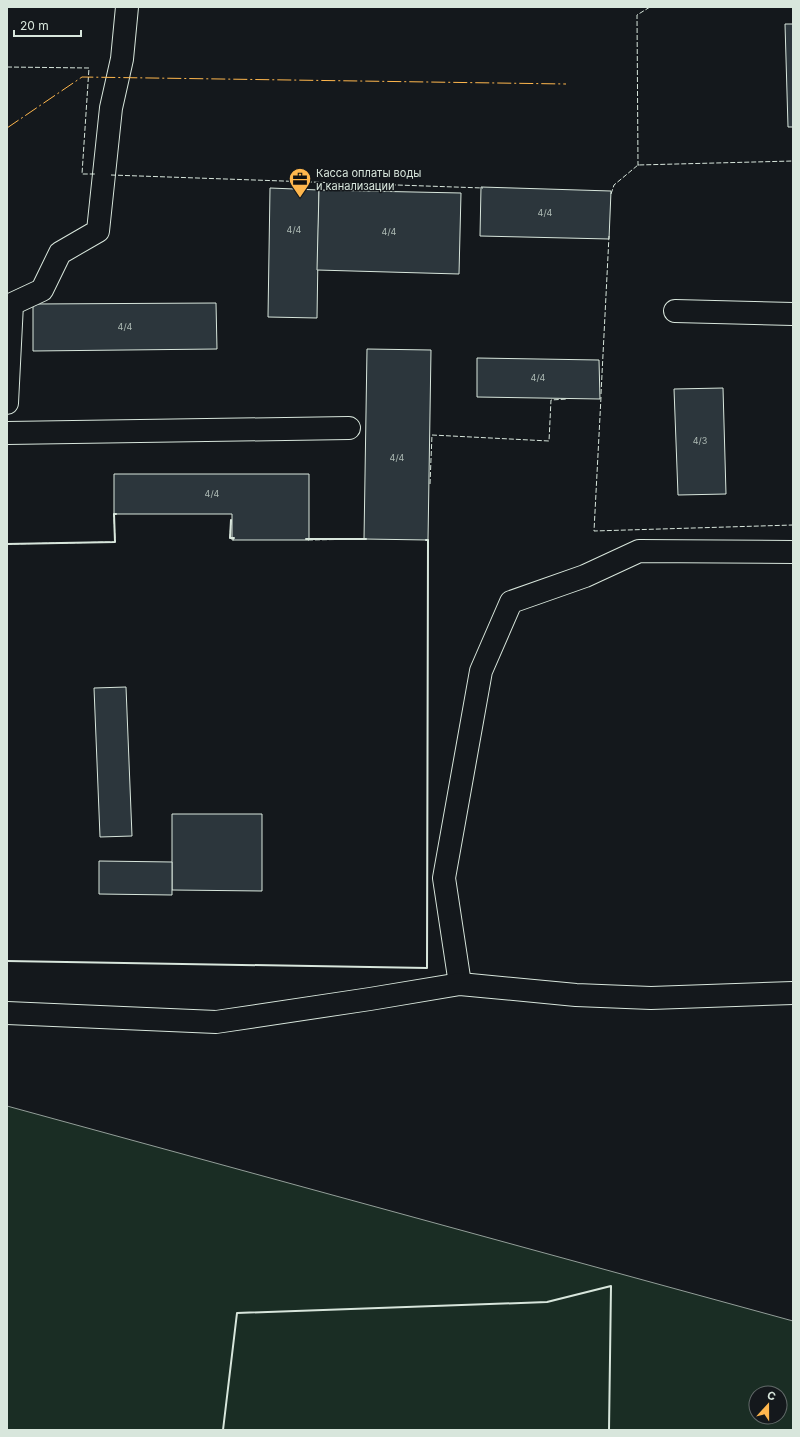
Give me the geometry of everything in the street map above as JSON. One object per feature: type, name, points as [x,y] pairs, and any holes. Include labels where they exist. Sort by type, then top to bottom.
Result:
[{"type":"street","points":[[7,403],[12,304],[42,290],[60,253],[98,231],[111,108],[122,59],[127,7]]},
{"type":"street","points":[[675,311],[793,314]]},
{"type":"street","points":[[7,433],[349,428]]},
{"type":"street","points":[[460,984],[444,878],[481,670],[511,602],[585,576],[639,551],[793,552]]},
{"type":"street","points":[[7,1013],[216,1022],[370,1000],[460,984],[576,995],[651,998],[793,993]]},
{"type":"green space","points":[[7,1106],[793,1321],[793,1430],[7,1430]]},
{"type":"building","points":[[785,24],[793,24],[793,127],[788,127]]},
{"type":"building","points":[[481,187],[611,191],[609,239],[480,236]]},
{"type":"building","points":[[270,188],[319,190],[317,318],[268,317]]},
{"type":"building","points":[[319,190],[461,193],[459,274],[317,270]]},
{"type":"building","points":[[216,303],[217,349],[33,351],[33,304]]},
{"type":"building","points":[[367,349],[431,350],[428,540],[364,539]]},
{"type":"building","points":[[477,358],[599,360],[600,399],[477,397]]},
{"type":"building","points":[[723,388],[726,494],[678,495],[674,389]]},
{"type":"building","points":[[114,474],[309,474],[309,540],[232,540],[232,514],[114,514]]},
{"type":"building","points":[[126,687],[132,836],[100,837],[94,688]]},
{"type":"building","points":[[172,814],[262,814],[262,891],[172,890]]},
{"type":"building","points":[[99,861],[172,862],[172,895],[99,894]]},
{"type":"fence","points":[[639,165],[637,15],[650,7]]},
{"type":"fence","points":[[7,67],[89,68],[82,174],[95,174]]},
{"type":"fence","points":[[611,194],[614,185],[638,165],[793,161]]},
{"type":"fence","points":[[111,175],[483,188]]},
{"type":"fence","points":[[601,394],[609,236]]},
{"type":"fence","points":[[601,397],[594,531],[793,525]]},
{"type":"fence","points":[[430,484],[432,435],[549,441],[551,400],[567,399]]},
{"type":"fence","points":[[7,544],[115,542],[114,514],[116,514]]},
{"type":"fence","points":[[231,520],[230,538],[234,540]]},
{"type":"fence","points":[[308,540],[366,539]]},
{"type":"wall","points":[[7,544],[115,542],[114,514],[116,514]]},
{"type":"wall","points":[[231,520],[230,538],[234,538]]},
{"type":"wall","points":[[306,539],[366,539]]},
{"type":"wall","points":[[7,961],[427,968],[428,540],[426,540]]},
{"type":"wall","points":[[223,1430],[237,1313],[547,1302],[611,1286],[609,1430]]},
{"type":"power","points":[[7,128],[82,77],[566,84]]},
{"type":"place","name":"Касса оплаты воды и канализации","points":[[300,198]]}]
